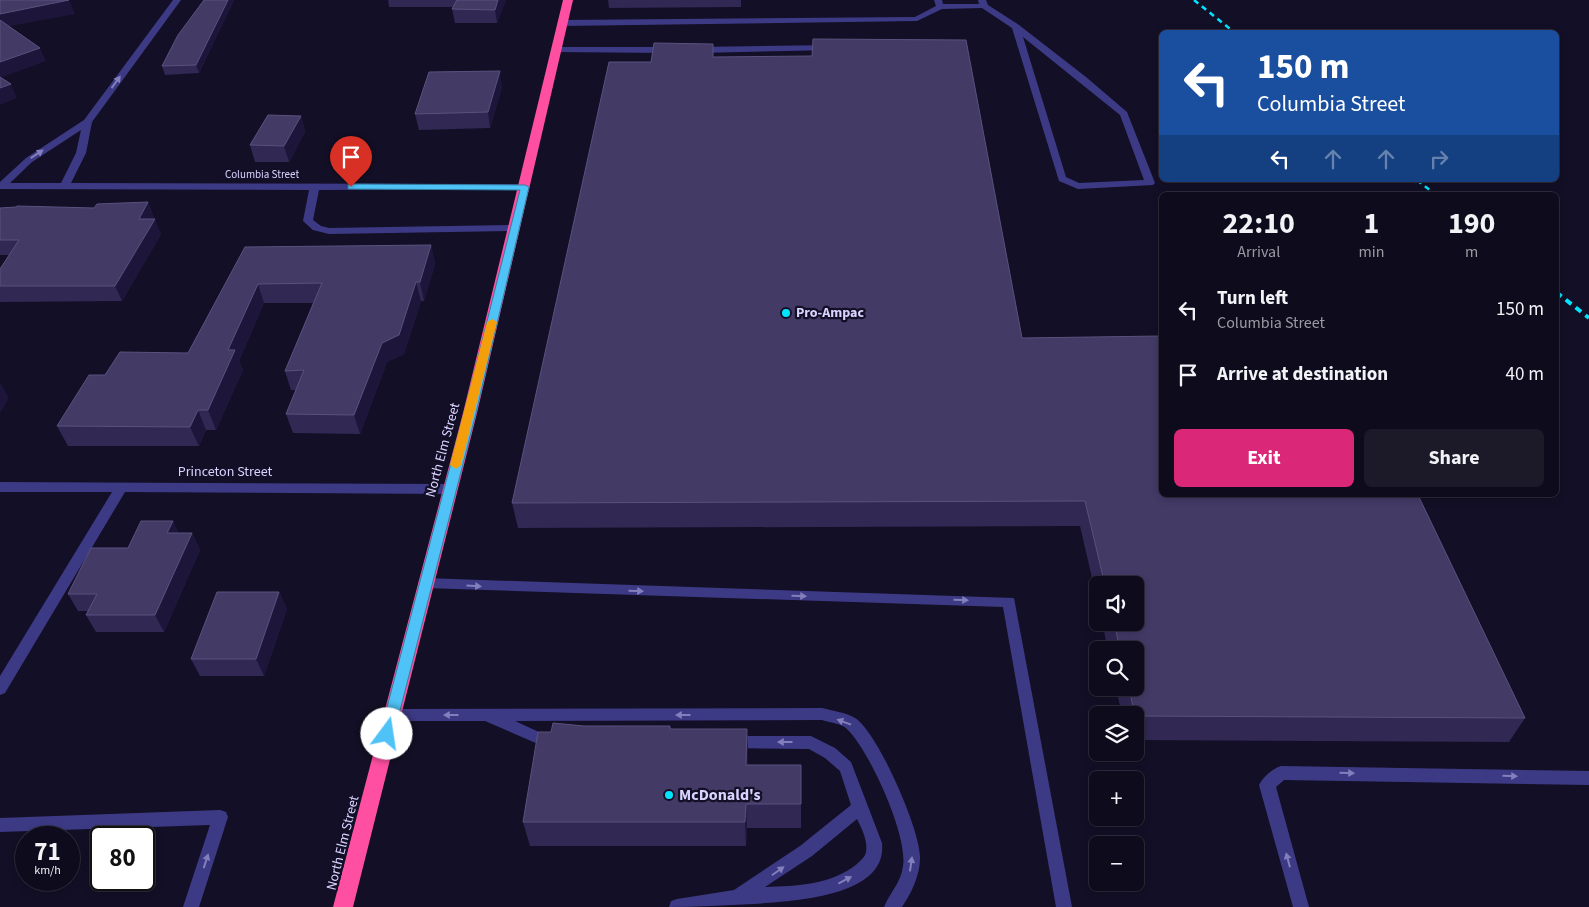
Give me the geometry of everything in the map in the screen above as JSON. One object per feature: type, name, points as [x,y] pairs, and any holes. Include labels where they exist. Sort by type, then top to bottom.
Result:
[{"type":"highway","name":"North Elm Street","points":[[343,907],[515,228],[561,23],[568,0]]},
{"type":"street","points":[[0,186],[29,160],[87,122],[176,0]]},
{"type":"street","points":[[561,23],[917,19],[939,4],[983,3],[1016,26],[1083,78],[1124,114],[1150,183],[1078,186],[1062,179],[1016,26]]},
{"type":"street","points":[[686,50],[844,48]]},
{"type":"street","points":[[555,50],[676,50]]},
{"type":"street","points":[[64,186],[80,153],[87,122]]},
{"type":"street","name":"Columbia Street","points":[[0,186],[525,187]]},
{"type":"street","points":[[315,187],[308,221],[317,228],[329,231],[515,228]]},
{"type":"street","name":"Princeton Street","points":[[0,487],[449,488]]},
{"type":"street","points":[[0,689],[122,487]]},
{"type":"street","points":[[425,583],[1009,602],[1064,907]]},
{"type":"street","points":[[392,715],[822,714],[851,723],[869,745],[907,830],[912,851],[911,866],[904,891],[892,907]]},
{"type":"street","points":[[487,715],[538,738],[572,740]]},
{"type":"street","points":[[677,907],[737,897],[799,894],[826,889],[845,882],[871,861],[874,854],[874,844],[846,767],[830,753],[811,743],[714,742]]},
{"type":"street","points":[[1301,907],[1267,785],[1281,772],[1589,778]]},
{"type":"street","points":[[737,897],[806,851],[860,807]]},
{"type":"street","points":[[0,825],[220,817],[191,907]]},
{"type":"building","points":[[0,0],[69,0],[0,14]]},
{"type":"building","points":[[204,0],[228,0],[196,65],[162,66],[178,35]]},
{"type":"building","points":[[457,0],[498,0],[495,10],[452,9]]},
{"type":"building","points":[[0,20],[40,48],[0,62]]},
{"type":"building","name":"Pro-Ampac","points":[[813,39],[966,40],[1022,338],[1159,336],[1159,497],[1419,497],[1525,718],[1144,716],[1144,706],[1133,706],[1131,696],[1144,696],[1144,641],[1118,641],[1116,631],[1144,631],[1144,576],[1103,576],[1085,501],[512,503],[609,62],[651,62],[654,43],[713,44],[713,57],[812,56]]},
{"type":"building","points":[[500,71],[488,112],[415,114],[429,72]]},
{"type":"building","points":[[0,77],[11,84],[0,88]]},
{"type":"building","points":[[268,115],[301,116],[284,146],[250,145]]},
{"type":"building","points":[[148,202],[139,219],[155,219],[115,286],[0,286],[0,269],[19,240],[0,240],[0,208],[17,206],[94,208],[97,204]]},
{"type":"building","points":[[431,245],[420,282],[416,282],[399,335],[382,343],[354,415],[286,414],[304,370],[285,371],[322,283],[258,284],[228,350],[235,350],[208,410],[198,410],[190,427],[57,426],[89,375],[105,375],[120,352],[188,353],[245,247]]},
{"type":"building","points":[[141,521],[173,521],[167,533],[192,533],[155,615],[86,615],[97,594],[68,594],[91,548],[128,548]]},
{"type":"building","points":[[217,592],[279,592],[256,659],[191,659]]},
{"type":"building","name":"McDonald's","points":[[553,723],[584,726],[670,726],[670,729],[747,729],[746,765],[801,765],[801,804],[746,804],[745,822],[523,822],[538,732],[551,732]]},
{"type":"railway","points":[[1194,0],[1232,30]]},
{"type":"railway","points":[[1420,182],[1432,192]]},
{"type":"railway","points":[[1559,294],[1589,318]]},
{"type":"slow traffic","points":[[456,465],[492,322]]},
{"type":"place","name":"Pro-Ampac","points":[[786,313]]},
{"type":"place","name":"McDonald's","points":[[669,795]]},
{"type":"route","points":[[351,187],[525,187],[470,413],[449,488],[387,734]]}]
